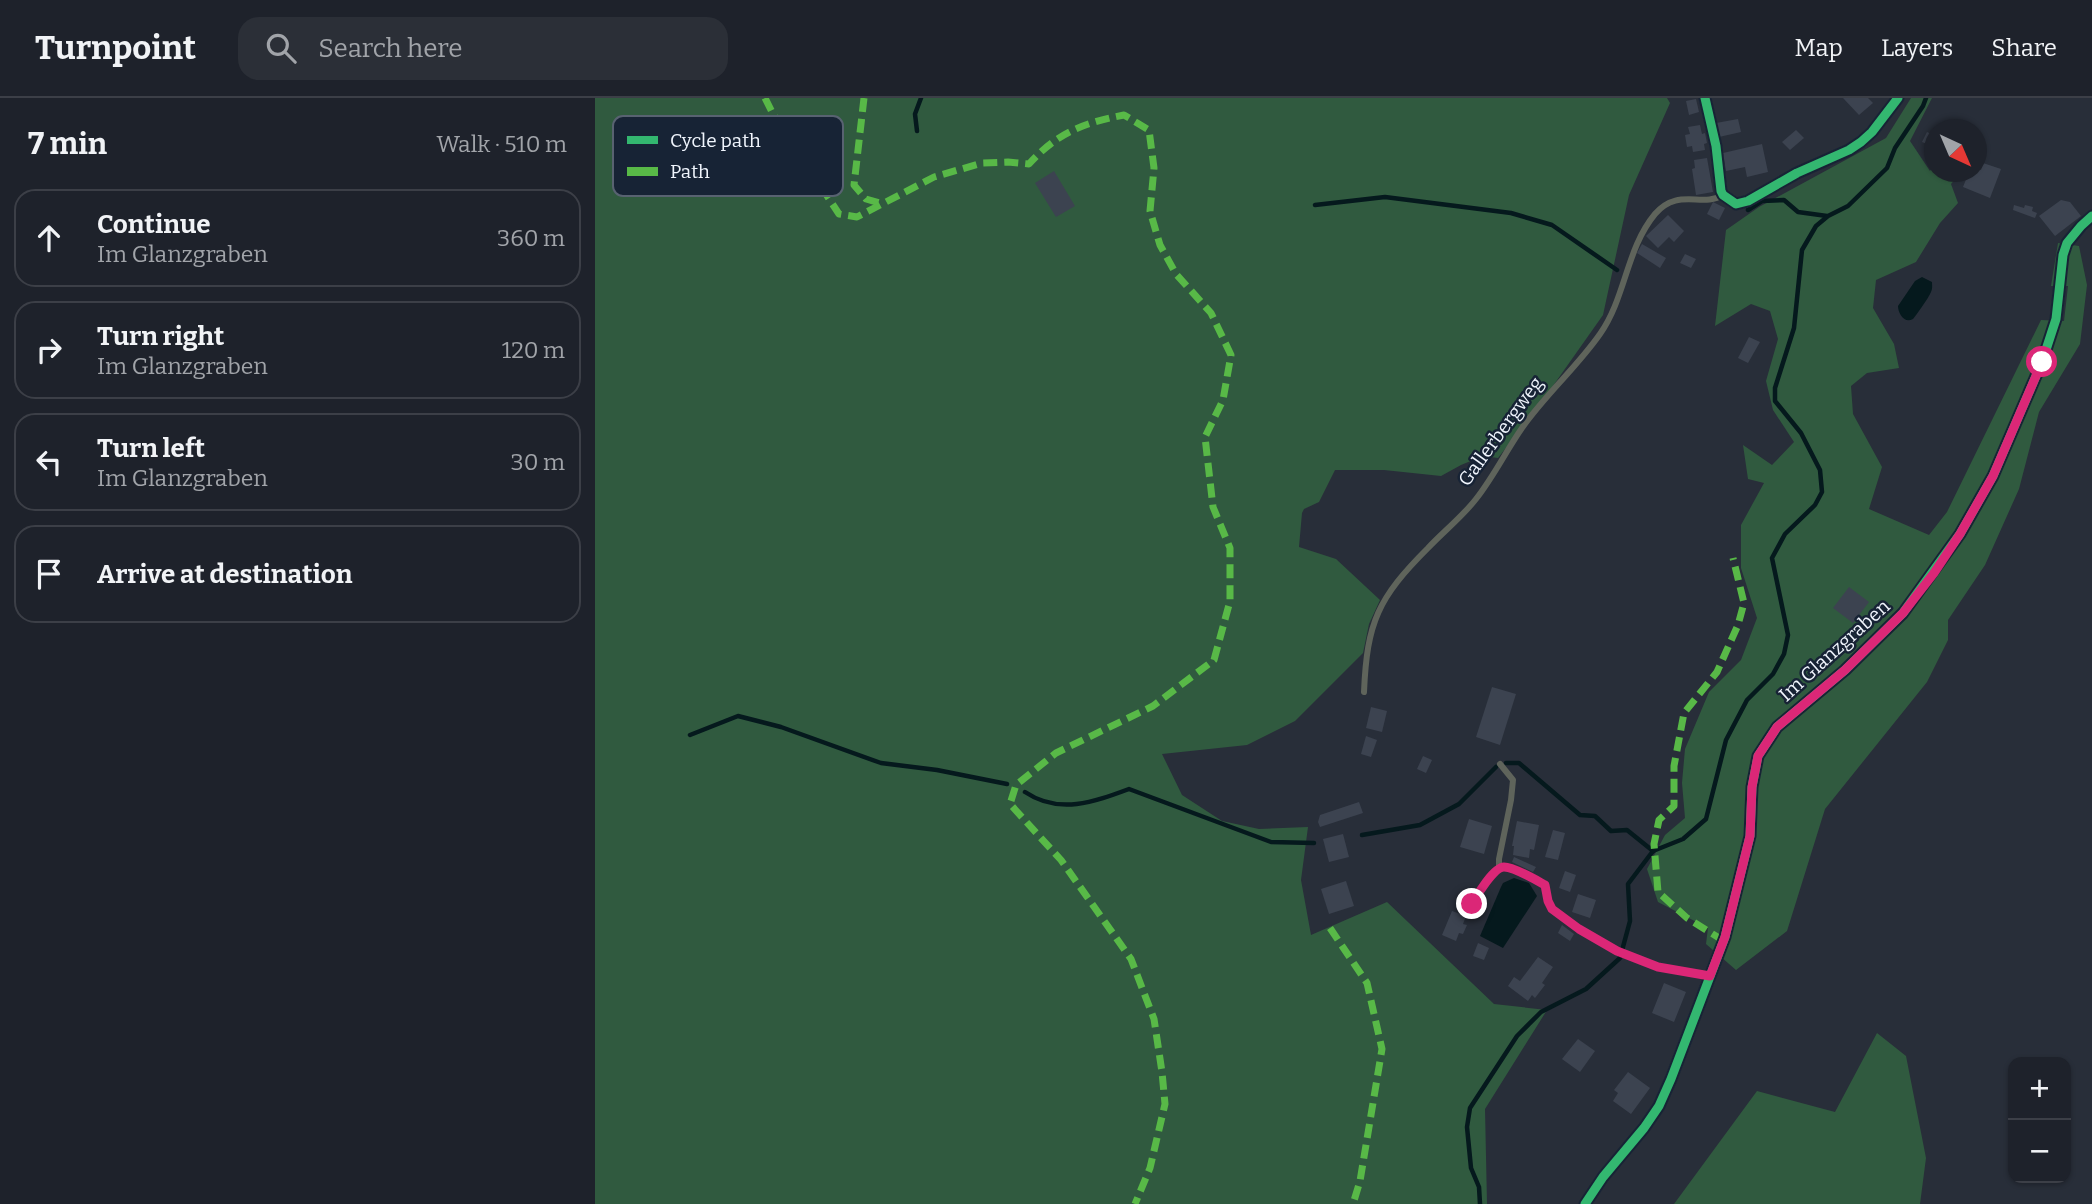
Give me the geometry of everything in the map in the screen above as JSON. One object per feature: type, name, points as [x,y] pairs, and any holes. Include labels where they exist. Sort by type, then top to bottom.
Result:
[{"type":"street","points":[[1705,98],[1723,195]]},
{"type":"street","name":"Gallerbergweg","points":[[1723,195],[1736,204],[1741,204],[1797,173],[1849,150],[1872,132],[1898,98]]},
{"type":"street","name":"Im Glanzgraben","points":[[1585,1204],[1659,1106],[1710,976],[1725,937],[1750,836],[1752,787],[1758,756],[1777,727],[1845,670],[1903,613],[1960,534],[1993,476],[2042,362],[2056,318],[2063,255],[2067,243],[2092,216]]},
{"type":"lane","name":"Gallerbergweg","points":[[1364,692],[1371,629],[1384,599],[1429,546],[1453,525],[1475,500],[1523,427],[1599,334],[1615,309],[1633,253],[1654,215],[1667,205],[1682,199],[1713,199],[1723,195]]},
{"type":"lane","points":[[1468,911],[1499,868],[1513,780],[1500,764]]},
{"type":"lane","points":[[1499,868],[1508,867],[1545,885],[1552,909],[1579,929],[1617,951],[1658,967],[1710,976]]},
{"type":"green space","points":[[595,98],[1667,98],[1670,103],[1629,195],[1603,315],[1498,458],[1483,456],[1441,476],[1384,470],[1335,470],[1319,502],[1304,509],[1299,547],[1336,559],[1380,600],[1369,624],[1363,653],[1295,721],[1247,745],[1162,754],[1182,795],[1222,821],[1259,829],[1308,827],[1301,880],[1311,935],[1387,902],[1494,1004],[1547,1010],[1485,1109],[1487,1204],[595,1204]]},
{"type":"green space","points":[[1911,98],[1932,98],[1910,141],[1924,162],[1924,182],[1953,182],[1951,184],[1958,203],[1940,223],[1916,262],[1876,280],[1873,308],[1894,344],[1899,368],[1867,373],[1851,386],[1853,414],[1882,467],[1869,509],[1929,535],[1947,512],[2041,320],[2064,321],[2068,286],[2051,286],[2058,243],[2079,246],[2087,285],[2080,344],[2039,412],[2019,489],[1985,565],[1948,620],[1948,640],[1927,682],[1825,809],[1787,931],[1736,970],[1706,944],[1708,928],[1658,902],[1647,869],[1665,835],[1685,818],[1682,783],[1685,749],[1709,692],[1741,660],[1757,618],[1741,568],[1741,525],[1764,483],[1748,479],[1743,445],[1772,465],[1794,442],[1773,410],[1766,381],[1778,339],[1770,311],[1751,304],[1715,326],[1726,230],[1759,207],[1886,138]]},
{"type":"green space","points":[[1877,1033],[1906,1056],[1926,1158],[1920,1204],[1674,1204],[1757,1091],[1835,1112]]},
{"type":"shaded area","points":[[1922,277],[1932,282],[1932,291],[1913,319],[1904,319],[1898,306],[1915,281]]},
{"type":"shaded area","points":[[1514,878],[1529,883],[1537,896],[1503,948],[1480,936],[1503,883]]},
{"type":"building","points":[[1843,98],[1868,98],[1873,103],[1859,115]]},
{"type":"building","points":[[1696,99],[1699,112],[1689,115],[1686,101]]},
{"type":"building","points":[[1738,119],[1741,132],[1719,137],[1716,123]]},
{"type":"building","points":[[1700,125],[1707,143],[1704,144],[1705,150],[1693,152],[1692,146],[1687,147],[1685,135],[1690,134],[1688,127]]},
{"type":"building","points":[[1796,130],[1804,138],[1790,150],[1782,142]]},
{"type":"building","points":[[1762,144],[1768,172],[1747,177],[1745,167],[1726,171],[1723,153]]},
{"type":"building","points":[[1707,158],[1713,192],[1696,195],[1692,169],[1695,168],[1694,160]]},
{"type":"building","points":[[1987,164],[2001,169],[1990,198],[1963,187],[1965,182],[1987,182]]},
{"type":"building","points":[[1054,171],[1075,206],[1056,217],[1035,183]]},
{"type":"building","points":[[2061,200],[2070,202],[2081,216],[2055,236],[2039,216]]},
{"type":"building","points":[[1713,202],[1725,208],[1719,220],[1707,214]]},
{"type":"building","points":[[2014,205],[2033,207],[2032,211],[2037,213],[2035,218],[2013,210]]},
{"type":"building","points":[[1668,215],[1684,231],[1674,242],[1669,237],[1658,248],[1646,236]]},
{"type":"building","points":[[1642,244],[1666,258],[1660,268],[1637,253]]},
{"type":"building","points":[[1685,254],[1696,259],[1691,268],[1680,263]]},
{"type":"building","points":[[1749,337],[1760,342],[1748,363],[1738,358]]},
{"type":"building","points":[[1849,587],[1869,602],[1853,623],[1833,608]]},
{"type":"building","points":[[1492,687],[1516,694],[1500,745],[1476,737]]},
{"type":"building","points":[[1371,707],[1387,711],[1382,732],[1366,728]]},
{"type":"building","points":[[1366,736],[1377,740],[1371,757],[1361,754]]},
{"type":"building","points":[[1423,756],[1432,760],[1426,773],[1417,769]]},
{"type":"building","points":[[1359,802],[1363,813],[1320,827],[1320,815]]},
{"type":"building","points":[[1469,819],[1492,826],[1484,854],[1460,847]]},
{"type":"building","points":[[1517,821],[1539,825],[1534,850],[1530,849],[1529,858],[1513,855]]},
{"type":"building","points":[[1553,830],[1565,833],[1558,860],[1545,857]]},
{"type":"building","points":[[1343,834],[1349,857],[1329,862],[1323,839]]},
{"type":"building","points":[[1514,857],[1536,867],[1533,872],[1512,862]]},
{"type":"building","points":[[1565,871],[1576,875],[1570,892],[1559,888]]},
{"type":"building","points":[[1346,881],[1354,906],[1329,914],[1321,889]]},
{"type":"building","points":[[1578,894],[1596,900],[1590,918],[1572,912]]},
{"type":"building","points":[[1452,911],[1466,916],[1463,924],[1467,925],[1456,941],[1442,935]]},
{"type":"building","points":[[1562,925],[1574,934],[1570,941],[1558,933]]},
{"type":"building","points":[[1478,943],[1489,948],[1484,960],[1473,956]]},
{"type":"building","points":[[1538,957],[1553,967],[1542,983],[1545,985],[1535,998],[1532,995],[1528,1001],[1508,986],[1514,977],[1520,981]]},
{"type":"building","points":[[1664,983],[1686,992],[1674,1022],[1652,1013]]},
{"type":"building","points":[[1578,1039],[1595,1051],[1580,1072],[1562,1059]]},
{"type":"building","points":[[1628,1072],[1650,1088],[1631,1114],[1613,1101],[1618,1093],[1614,1090]]},
{"type":"waterway","points":[[917,131],[915,114],[921,98]]},
{"type":"waterway","points":[[1480,1204],[1479,1187],[1471,1168],[1467,1127],[1470,1108],[1517,1036],[1541,1012],[1586,989],[1620,958],[1630,921],[1628,884],[1653,851],[1683,839],[1706,819],[1726,740],[1747,700],[1773,674],[1784,654],[1788,635],[1772,558],[1785,534],[1815,505],[1822,492],[1820,470],[1801,433],[1775,401],[1775,388],[1794,328],[1802,250],[1816,226],[1828,216],[1848,206],[1887,168],[1895,148],[1926,98]]},
{"type":"waterway","points":[[1315,205],[1385,197],[1511,213],[1552,225],[1617,270]]},
{"type":"waterway","points":[[1748,210],[1762,201],[1784,200],[1798,212],[1827,216]]},
{"type":"waterway","points":[[690,735],[738,716],[781,727],[881,763],[937,770],[1007,784]]},
{"type":"waterway","points":[[1506,763],[1519,763],[1580,815],[1595,816],[1611,831],[1627,830],[1653,851]]},
{"type":"waterway","points":[[1362,835],[1420,825],[1459,804],[1496,767]]},
{"type":"waterway","points":[[1025,792],[1038,799],[1064,805],[1090,802],[1129,789],[1271,842],[1314,843]]},
{"type":"marked path","points":[[765,98],[775,116]]},
{"type":"marked path","points":[[864,98],[854,185],[866,199],[883,204]]},
{"type":"marked path","points":[[827,196],[839,214],[857,217],[934,177],[982,163],[1029,164],[1050,144],[1072,131],[1124,115],[1149,130],[1154,168],[1150,211],[1160,245],[1176,274],[1211,313],[1231,355],[1223,400],[1205,437],[1213,507],[1230,548],[1230,601],[1214,660],[1153,706],[1056,753],[1016,785],[1010,804],[1061,860],[1131,959],[1154,1019],[1165,1104],[1150,1168],[1135,1204]]},
{"type":"marked path","points":[[1724,941],[1687,918],[1658,892],[1654,844],[1659,820],[1674,806],[1674,766],[1684,713],[1717,672],[1738,625],[1744,603],[1733,558]]},
{"type":"marked path","points":[[1330,928],[1367,983],[1382,1049],[1360,1181],[1353,1204]]},
{"type":"cycle path","points":[[1705,98],[1716,146],[1721,191],[1736,204],[1748,201],[1797,173],[1849,150],[1872,132],[1898,98]]},
{"type":"cycle path","points":[[1585,1204],[1603,1177],[1644,1128],[1659,1106],[1671,1079],[1725,937],[1750,836],[1752,787],[1758,756],[1777,727],[1845,670],[1903,613],[1960,534],[1993,476],[2042,362],[2056,319],[2063,255],[2067,243],[2092,216]]},
{"type":"route","points":[[1472,904],[1494,873],[1499,868],[1508,867],[1545,885],[1552,909],[1579,929],[1617,951],[1658,967],[1710,976],[1725,937],[1750,836],[1752,787],[1758,756],[1777,727],[1845,670],[1903,613],[1934,573],[1993,476],[2042,362]]}]
